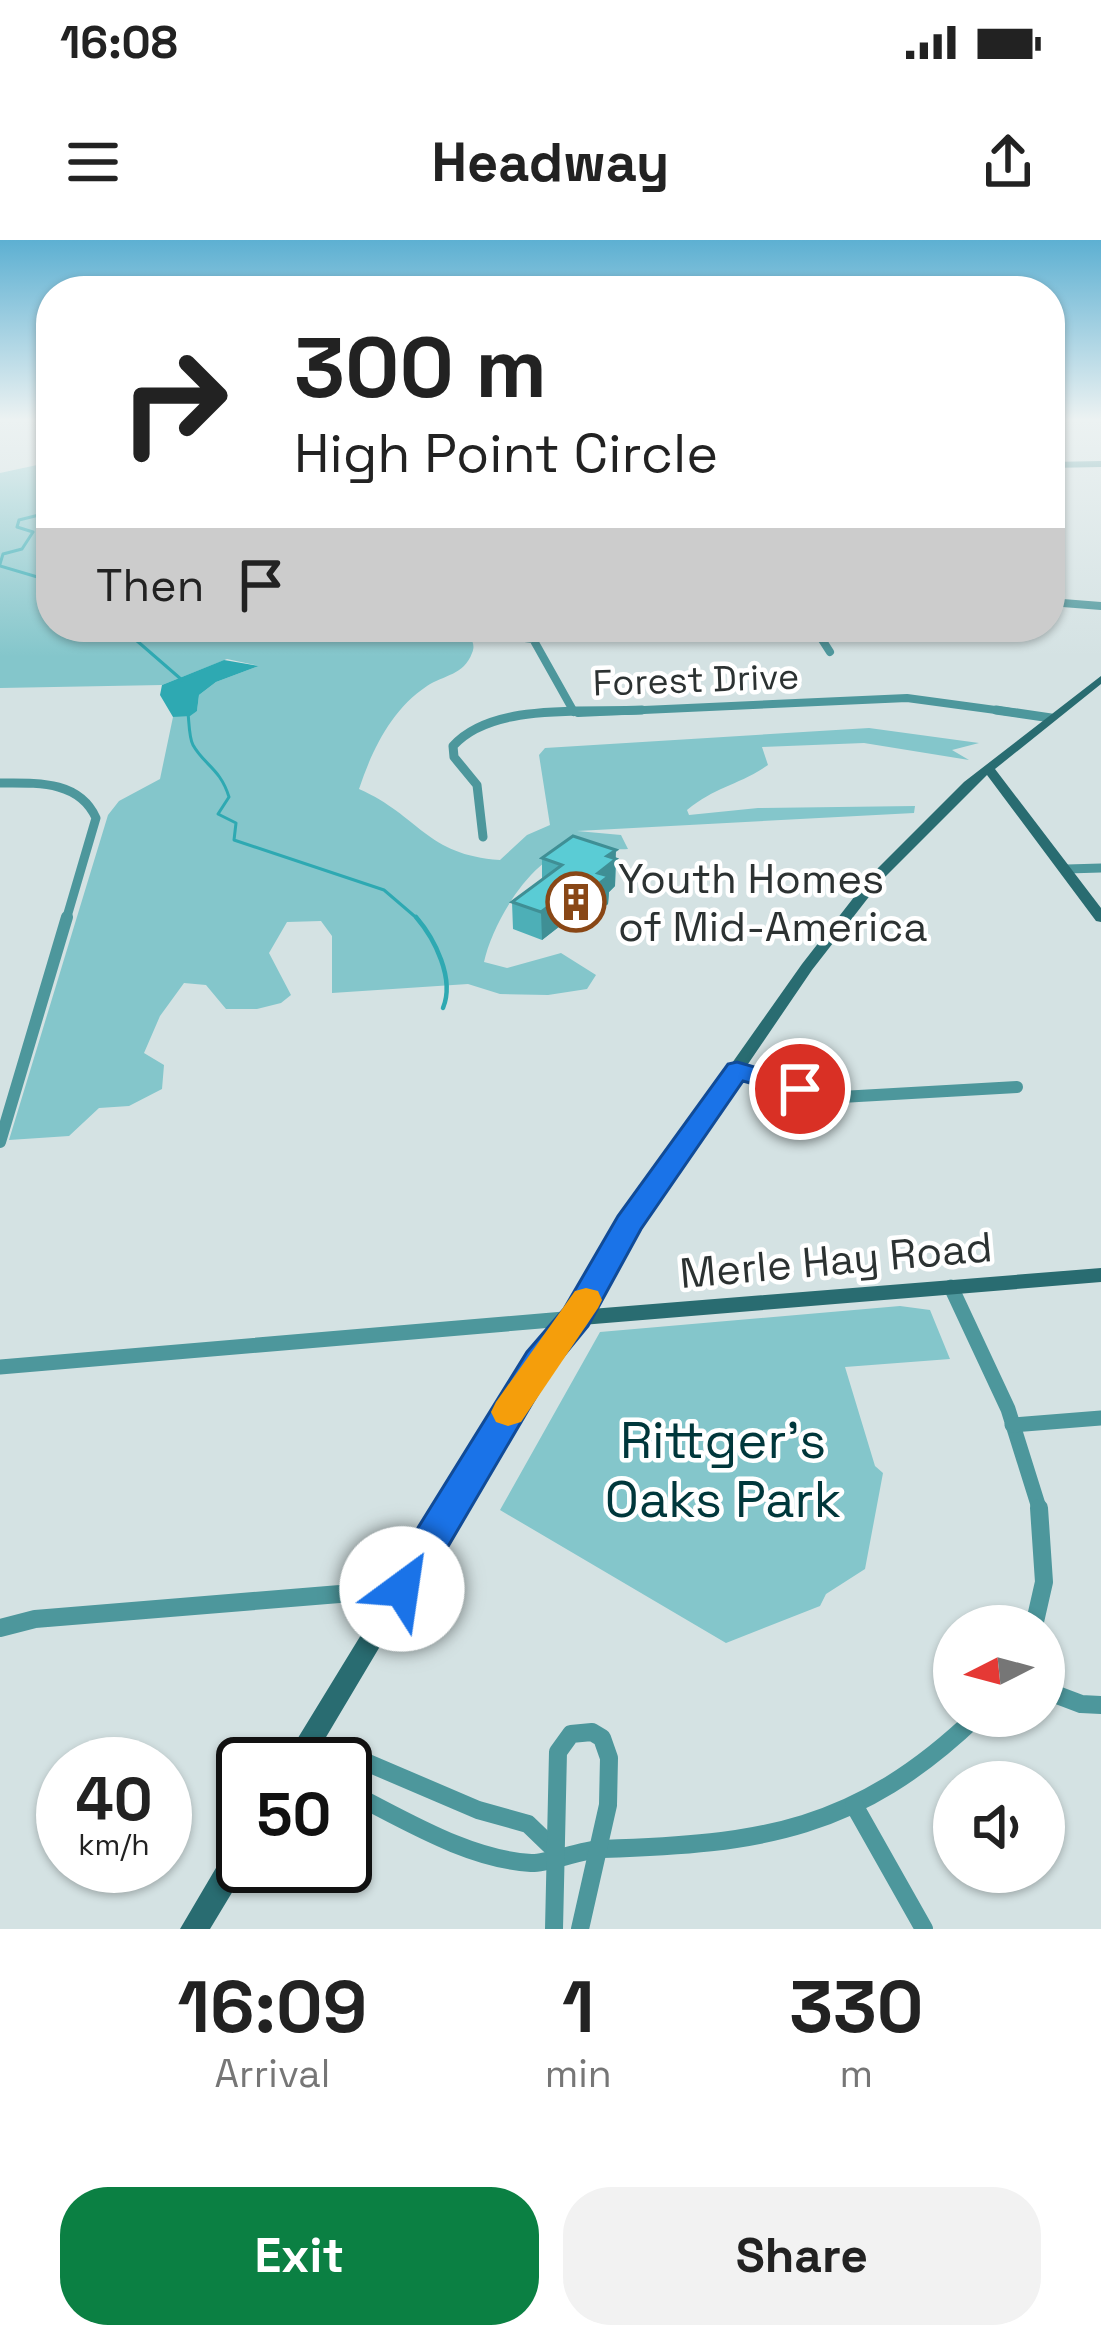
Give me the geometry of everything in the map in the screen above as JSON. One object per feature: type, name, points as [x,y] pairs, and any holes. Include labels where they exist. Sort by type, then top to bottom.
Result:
[{"type":"main road","points":[[311,1737],[539,1361],[576,1318],[629,1224],[807,967],[877,877],[988,768],[1101,679]]},
{"type":"main road","points":[[988,768],[1101,918]]},
{"type":"main road","points":[[1067,869],[1101,904]]},
{"type":"main road","name":"Merle Hay Road","points":[[576,1318],[1101,1275]]},
{"type":"main road","points":[[194,1929],[216,1893]]},
{"type":"street","points":[[1065,603],[1101,606]]},
{"type":"street","points":[[536,642],[544,648],[553,679],[574,712]]},
{"type":"street","points":[[824,642],[830,652]]},
{"type":"street","name":"Forest Drive","points":[[483,837],[476,785],[454,757],[455,740],[468,729],[500,717],[919,698],[1052,718]]},
{"type":"street","points":[[0,783],[55,787],[77,794],[94,809],[95,826],[0,1142]]},
{"type":"street","points":[[1067,869],[1101,868]]},
{"type":"street","points":[[737,1070],[841,1097],[1017,1087]]},
{"type":"street","points":[[951,1287],[1032,1470],[1047,1538],[1047,1570],[1039,1605]]},
{"type":"street","points":[[0,1367],[576,1318]]},
{"type":"street","points":[[1012,1425],[1101,1418]]},
{"type":"street","points":[[0,1628],[35,1619],[402,1589]]},
{"type":"street","points":[[1065,1698],[1101,1705]]},
{"type":"street","points":[[554,1929],[558,1752],[572,1734],[582,1732],[602,1738],[609,1751],[608,1820],[595,1851],[580,1929]]},
{"type":"street","points":[[372,1803],[458,1845],[536,1864],[557,1852],[695,1848],[751,1839],[854,1805],[936,1754],[954,1737]]},
{"type":"street","points":[[372,1765],[478,1810],[529,1824],[557,1852]]},
{"type":"street","points":[[854,1805],[924,1929]]},
{"type":"green space","points":[[0,500],[36,500],[36,642],[472,642],[472,653],[459,670],[427,686],[393,719],[359,789],[439,842],[475,857],[500,860],[527,835],[550,825],[539,755],[545,748],[869,728],[979,743],[952,750],[969,760],[864,743],[762,747],[768,765],[687,810],[689,815],[758,808],[915,806],[914,813],[577,831],[621,835],[628,849],[579,846],[546,861],[506,909],[484,962],[507,968],[561,953],[596,975],[587,989],[548,995],[500,994],[468,984],[332,993],[332,936],[321,921],[287,922],[269,953],[291,995],[281,1003],[226,1009],[206,985],[184,983],[160,1016],[144,1053],[164,1065],[162,1089],[129,1106],[99,1108],[69,1136],[9,1140],[108,815],[119,801],[160,779],[173,717],[197,711],[199,695],[216,682],[259,666],[227,659],[162,685],[0,688]]},
{"type":"green space","name":"Rittger's Oaks Park","points":[[900,1306],[930,1310],[950,1359],[845,1367],[875,1466],[883,1473],[865,1569],[826,1594],[820,1606],[726,1643],[500,1510],[600,1332]]},
{"type":"shaded area","points":[[224,660],[259,666],[216,682],[199,695],[197,711],[173,717],[160,695],[162,685]]},
{"type":"building","points":[[573,836],[616,850],[607,856],[616,859],[598,873],[609,876],[596,886],[583,881],[541,912],[512,902],[562,865],[542,858]]},
{"type":"waterway","points":[[0,564],[3,554],[22,549],[33,532],[17,527],[19,520],[36,516]]},
{"type":"waterway","points":[[0,566],[36,577]]},
{"type":"waterway","points":[[138,642],[182,680]]},
{"type":"waterway","points":[[188,713],[193,745],[221,779],[229,797],[218,814],[236,823],[234,840],[384,890],[417,918]]},
{"type":"waterway","points":[[417,918],[441,960],[447,985],[443,1008]]},
{"type":"slow traffic","points":[[508,1412],[539,1361],[586,1300]]},
{"type":"place","name":"Youth Homes of Mid-America","points":[[576,902]]},
{"type":"route","points":[[402,1589],[539,1361],[576,1318],[629,1224],[737,1070],[800,1089]]}]
